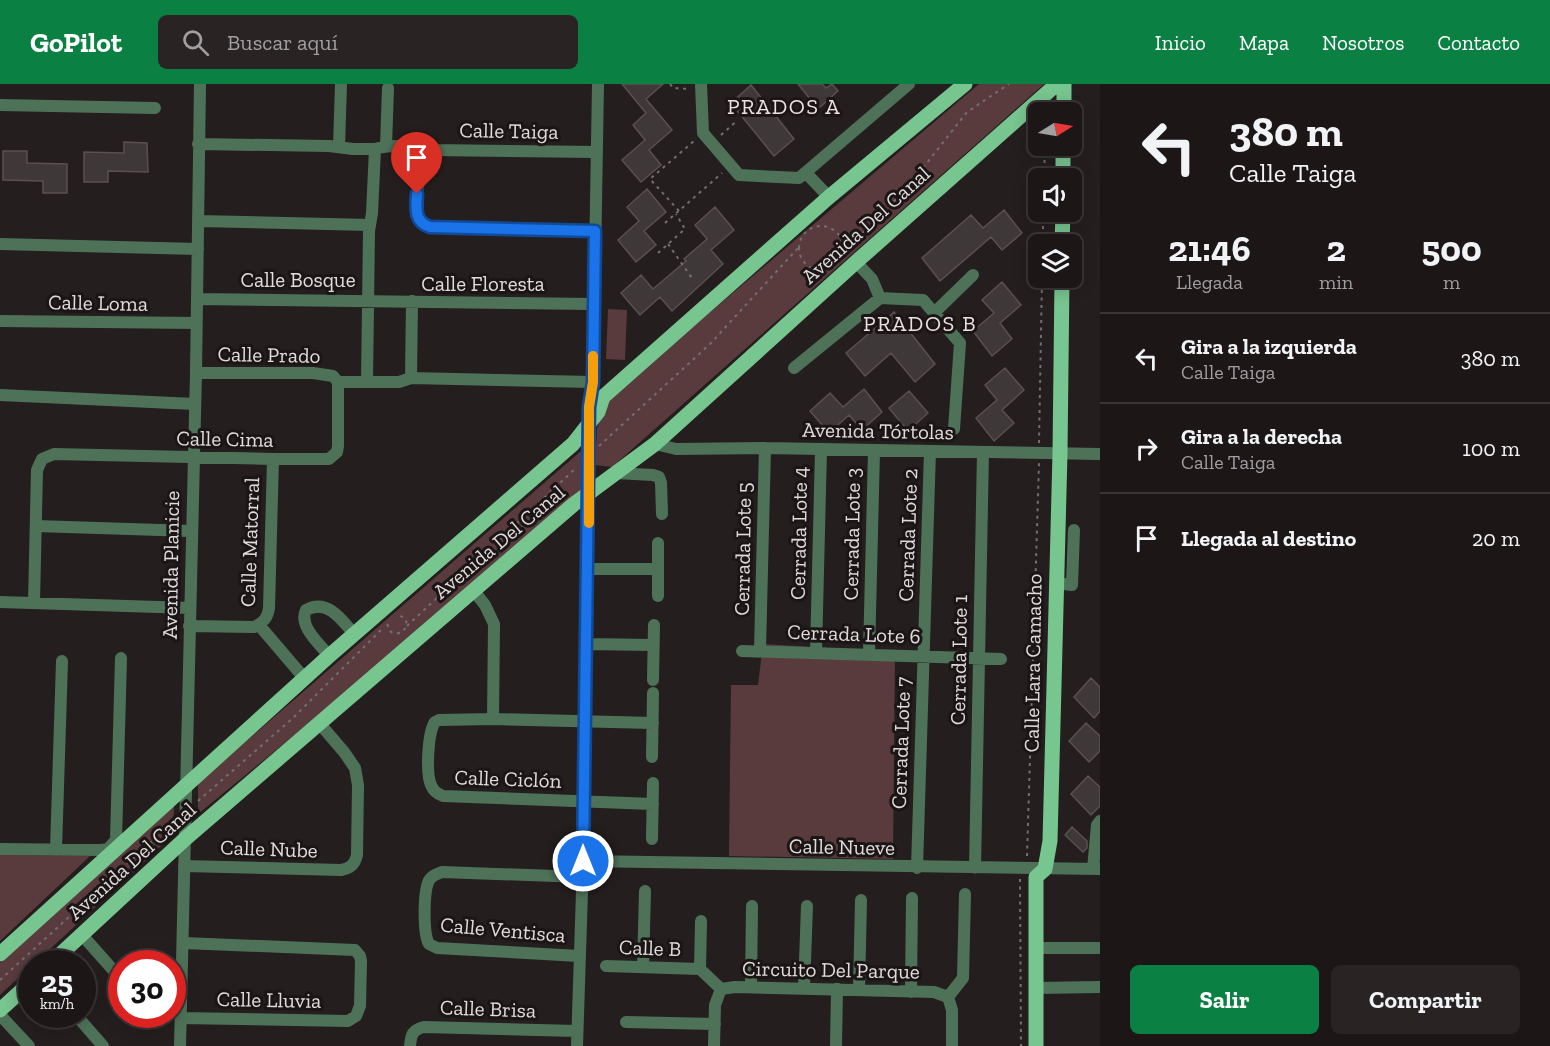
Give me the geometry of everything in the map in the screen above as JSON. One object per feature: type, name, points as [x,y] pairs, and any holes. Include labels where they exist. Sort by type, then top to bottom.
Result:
[{"type":"main road","name":"Avenida Del Canal","points":[[0,954],[329,656],[573,444],[598,412],[603,397],[829,198],[965,84]]},
{"type":"main road","name":"Avenida Del Canal","points":[[65,950],[185,839],[574,504],[655,444],[1057,84]]},
{"type":"main road","points":[[1064,84],[1064,102]]},
{"type":"main road","name":"Calle Lara Camacho","points":[[1036,1046],[1036,876],[1045,869],[1050,840],[1062,288]]},
{"type":"main road","points":[[0,1010],[18,994]]},
{"type":"street","name":"Avenida Planicie","points":[[184,950],[200,84]]},
{"type":"street","points":[[339,147],[341,84]]},
{"type":"street","points":[[577,1046],[583,861],[589,407],[593,382],[598,84]]},
{"type":"street","points":[[700,87],[703,133],[739,175],[799,178],[909,84]]},
{"type":"street","name":"Calle Bosque","points":[[197,299],[367,300],[370,225],[388,88]]},
{"type":"street","points":[[0,105],[155,108]]},
{"type":"street","name":"Calle Taiga","points":[[198,144],[597,152]]},
{"type":"street","points":[[420,148],[416,212],[425,225],[430,227],[595,231]]},
{"type":"street","points":[[806,173],[829,198]]},
{"type":"street","points":[[198,221],[370,225]]},
{"type":"street","points":[[0,244],[198,249]]},
{"type":"street","points":[[856,262],[872,279],[880,298]]},
{"type":"street","points":[[934,313],[973,275]]},
{"type":"street","points":[[794,368],[880,298],[922,300],[960,343],[954,429]]},
{"type":"street","points":[[367,382],[367,300],[412,301]]},
{"type":"street","name":"Calle Floresta","points":[[411,378],[412,301],[593,304]]},
{"type":"street","name":"Calle Loma","points":[[0,321],[196,323]]},
{"type":"street","name":"Calle Prado","points":[[196,373],[313,373],[333,376],[338,382],[404,382],[411,378]]},
{"type":"street","points":[[411,378],[593,382]]},
{"type":"street","name":"Calle Cima","points":[[36,526],[37,470],[42,459],[54,454],[324,460],[334,456],[338,446],[338,382]]},
{"type":"street","points":[[0,395],[195,404]]},
{"type":"street","name":"Avenida Tórtolas","points":[[655,444],[676,449],[765,448],[1100,454]]},
{"type":"street","name":"Cerrada Lote 5","points":[[760,650],[765,448]]},
{"type":"street","name":"Cerrada Lote 4","points":[[816,652],[821,450]]},
{"type":"street","name":"Cerrada Lote 3","points":[[869,654],[874,451]]},
{"type":"street","name":"Cerrada Lote 2","points":[[923,656],[930,451]]},
{"type":"street","name":"Cerrada Lote 1","points":[[975,868],[983,452]]},
{"type":"street","name":"Calle Matorral","points":[[189,626],[249,627],[259,625],[267,617],[273,459]]},
{"type":"street","points":[[616,473],[659,477],[662,514]]},
{"type":"street","points":[[34,603],[36,526],[191,531]]},
{"type":"street","points":[[1056,583],[1072,585],[1074,530]]},
{"type":"street","points":[[657,543],[658,597]]},
{"type":"street","points":[[588,569],[657,569]]},
{"type":"street","points":[[474,591],[485,605],[494,624],[493,719],[653,723]]},
{"type":"street","points":[[0,602],[190,608]]},
{"type":"street","points":[[329,656],[305,626],[306,610],[317,607],[328,609],[335,613],[354,634]]},
{"type":"street","points":[[259,625],[305,679]]},
{"type":"street","points":[[653,680],[654,625]]},
{"type":"street","points":[[587,644],[653,645]]},
{"type":"street","name":"Cerrada Lote 6","points":[[742,651],[1001,659]]},
{"type":"street","name":"Cerrada Lote 7","points":[[917,868],[923,656]]},
{"type":"street","points":[[0,849],[101,850],[113,846],[118,834],[121,658]]},
{"type":"street","points":[[56,850],[62,661]]},
{"type":"street","points":[[652,757],[653,693]]},
{"type":"street","name":"Calle Ciclón","points":[[493,719],[445,719],[435,722],[430,731],[429,779],[434,790],[443,796],[653,804]]},
{"type":"street","name":"Calle Nube","points":[[184,866],[341,870],[351,867],[356,862],[357,776],[351,761],[320,724]]},
{"type":"street","points":[[652,839],[653,783]]},
{"type":"street","points":[[1096,869],[1097,825],[1100,821]]},
{"type":"street","name":"Calle Nueve","points":[[583,861],[1096,869]]},
{"type":"street","name":"Calle Ventisca","points":[[579,956],[438,948],[429,944],[424,934],[427,885],[432,876],[436,874],[442,872],[582,877]]},
{"type":"street","points":[[643,967],[645,891]]},
{"type":"street","points":[[948,997],[963,978],[965,894]]},
{"type":"street","points":[[911,992],[912,898]]},
{"type":"street","points":[[859,990],[861,900]]},
{"type":"street","points":[[751,987],[752,906]]},
{"type":"street","points":[[804,989],[807,906]]},
{"type":"street","points":[[700,969],[701,921]]},
{"type":"street","points":[[82,935],[108,964]]},
{"type":"street","name":"Calle Lluvia","points":[[184,943],[351,949],[358,953],[362,961],[360,1006],[356,1016],[348,1021],[186,1018]]},
{"type":"street","points":[[1036,948],[1100,948]]},
{"type":"street","name":"Calle B","points":[[606,966],[700,969],[721,990]]},
{"type":"street","name":"Circuito Del Parque","points":[[714,1046],[715,1005],[721,990],[751,987],[934,992],[948,997],[952,1010],[952,1046]]},
{"type":"street","points":[[1036,988],[1100,987]]},
{"type":"street","points":[[836,1046],[837,989]]},
{"type":"street","points":[[0,1015],[29,1046]]},
{"type":"street","points":[[626,1022],[715,1024]]},
{"type":"street","name":"Calle Brisa","points":[[410,1046],[411,1035],[414,1031],[424,1027],[577,1031]]},
{"type":"street","points":[[87,1028],[103,1046]]},
{"type":"street","name":"Avenida Planicie","points":[[180,1046],[181,1028]]},
{"type":"path","points":[[670,84],[673,88],[700,87]]},
{"type":"path","points":[[799,247],[800,254],[807,265],[820,270],[833,266],[908,187],[967,112],[1009,84]]},
{"type":"path","points":[[712,143],[738,120]]},
{"type":"path","points":[[679,211],[650,179],[703,133]]},
{"type":"path","points":[[665,223],[730,165]]},
{"type":"path","points":[[658,253],[685,229],[676,214]]},
{"type":"path","points":[[388,621],[389,630],[394,634],[400,634],[710,344],[799,247],[804,233],[810,229],[825,226],[832,229],[841,240],[841,255]]},
{"type":"path","points":[[668,244],[694,281]]},
{"type":"path","points":[[1021,1046],[1020,882],[1028,851],[1042,288]]},
{"type":"path","points":[[395,614],[404,617],[406,627]]},
{"type":"shaded area","points":[[979,84],[1044,84],[612,467],[595,465],[597,428],[609,398]]},
{"type":"shaded area","points":[[608,309],[627,310],[625,360],[606,359]]},
{"type":"shaded area","points":[[581,451],[583,498],[198,814],[198,783]]},
{"type":"shaded area","points":[[763,644],[895,652],[893,859],[729,856],[731,685],[758,685]]},
{"type":"shaded area","points":[[174,803],[173,835],[49,950],[18,950],[18,978],[0,995],[0,963]]},
{"type":"shaded area","points":[[0,855],[90,856],[0,941]]},
{"type":"building","points":[[622,84],[663,84],[646,99],[672,130],[649,150],[661,165],[641,182],[622,160],[645,140],[633,125],[646,113]]},
{"type":"building","points":[[798,84],[822,84],[826,88],[832,84],[838,91],[818,109]]},
{"type":"building","points":[[751,85],[794,139],[774,156],[731,103]]},
{"type":"building","points":[[124,142],[147,143],[148,172],[108,171],[108,182],[84,182],[84,152],[124,153]]},
{"type":"building","points":[[3,151],[27,151],[27,163],[67,164],[67,193],[43,193],[43,181],[3,180]]},
{"type":"building","points":[[647,189],[666,212],[644,231],[656,245],[636,262],[618,240],[639,221],[627,207]]},
{"type":"building","points":[[715,207],[734,230],[711,250],[723,264],[672,311],[660,297],[640,315],[621,293],[641,275],[653,289],[686,261],[684,259],[707,239],[695,225]]},
{"type":"building","points":[[1004,210],[1022,233],[1002,250],[991,237],[940,281],[922,258],[971,215],[983,228]]},
{"type":"building","points":[[1002,282],[1021,305],[1000,323],[1012,339],[992,356],[973,331],[994,313],[982,300]]},
{"type":"building","points":[[894,312],[935,364],[915,382],[891,353],[865,376],[846,353]]},
{"type":"building","points":[[1005,368],[1024,390],[1002,410],[1014,423],[994,441],[976,418],[997,400],[985,385]]},
{"type":"building","points":[[864,389],[882,412],[862,430],[849,415],[829,433],[810,411],[830,393],[843,407]]},
{"type":"building","points":[[909,391],[928,413],[908,431],[889,408]]},
{"type":"building","points":[[1091,678],[1100,687],[1100,711],[1094,718],[1074,697]]},
{"type":"building","points":[[1086,723],[1100,736],[1100,751],[1089,762],[1069,741]]},
{"type":"building","points":[[1088,776],[1100,787],[1100,806],[1091,815],[1071,794]]},
{"type":"building","points":[[1072,827],[1087,841],[1087,848],[1083,852],[1065,835]]},
{"type":"slow traffic","points":[[589,523],[589,407],[593,382],[593,356]]},
{"type":"district","name":"PRADOS A","points":[[784,106]]},
{"type":"district","name":"PRADOS B","points":[[920,323]]},
{"type":"route","points":[[417,194],[418,218],[430,227],[595,231],[593,382],[589,407],[583,861]]}]
